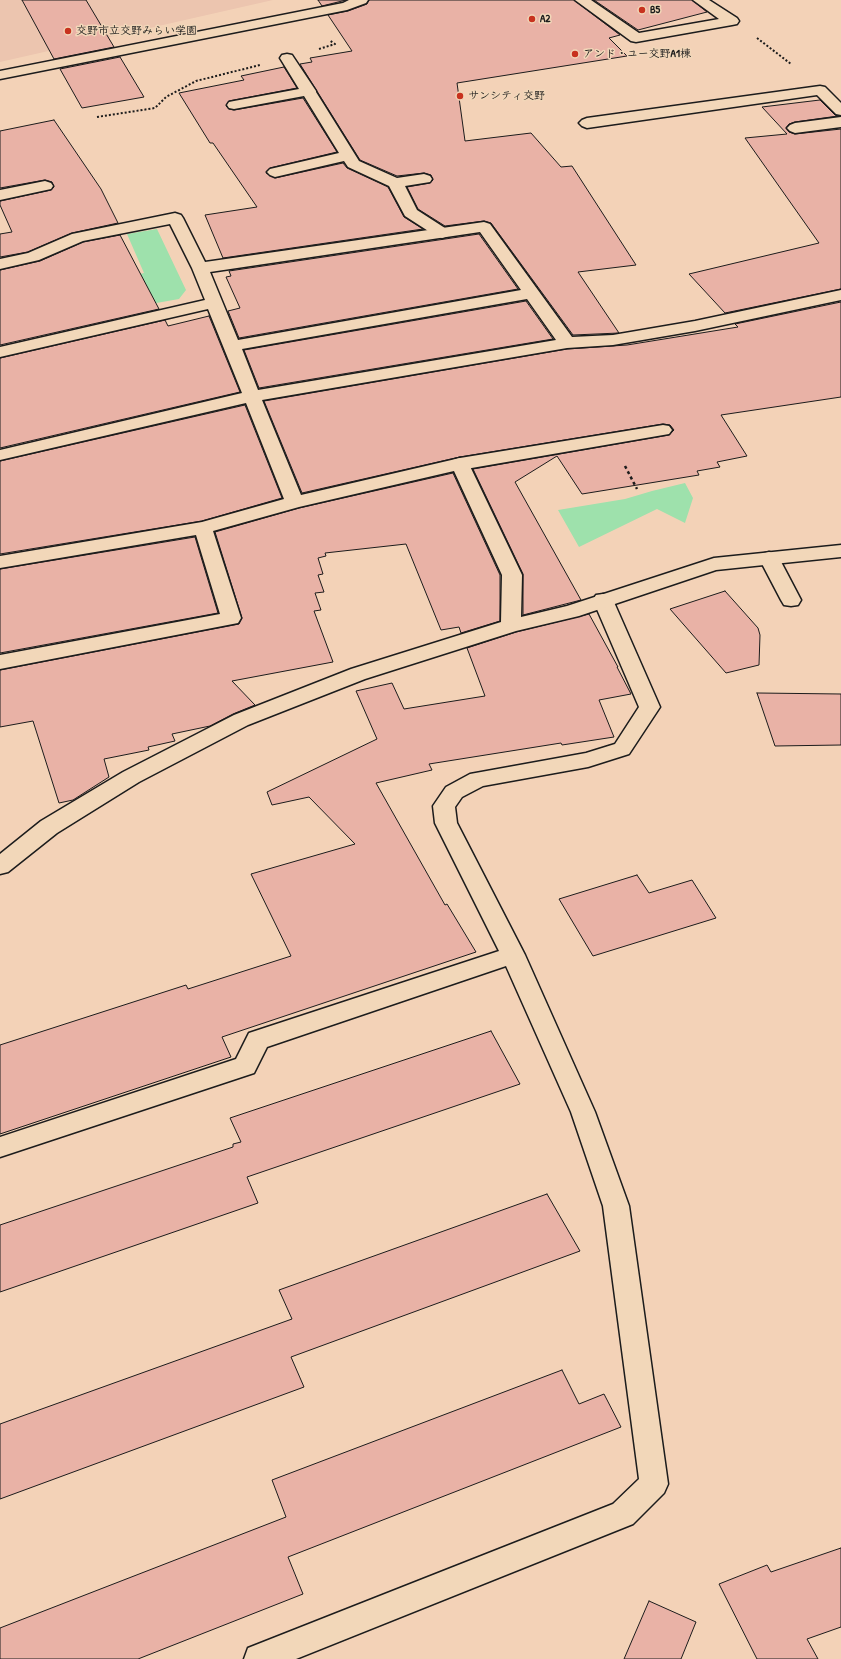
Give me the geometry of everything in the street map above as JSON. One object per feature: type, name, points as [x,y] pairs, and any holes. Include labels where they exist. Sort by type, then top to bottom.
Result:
[{"type":"street","points":[[0,75],[348,6],[361,0]]},
{"type":"street","points":[[582,0],[636,38],[732,21]]},
{"type":"street","points":[[700,0],[732,21]]},
{"type":"street","points":[[287,58],[309,91],[353,164],[395,183],[424,179]]},
{"type":"street","points":[[587,123],[820,90],[841,111]]},
{"type":"street","points":[[234,105],[309,91]]},
{"type":"street","points":[[795,128],[841,122]]},
{"type":"street","points":[[275,172],[348,156]]},
{"type":"street","points":[[395,183],[411,213],[442,233]]},
{"type":"street","points":[[0,195],[44,186]]},
{"type":"street","points":[[0,264],[33,257],[78,237],[175,218],[200,268],[295,502]]},
{"type":"street","points":[[200,268],[484,227],[564,338]]},
{"type":"street","points":[[232,346],[531,293]]},
{"type":"street","points":[[0,455],[252,396],[567,343],[613,340],[695,326],[841,295]]},
{"type":"street","points":[[0,352],[214,303]]},
{"type":"street","points":[[0,562],[203,528],[295,502],[460,464],[663,430]]},
{"type":"street","points":[[460,464],[512,575],[511,626]]},
{"type":"street","points":[[0,662],[231,618],[203,528]]},
{"type":"street","points":[[0,866],[48,827],[131,777],[241,720],[358,674],[511,626],[572,611],[714,564],[841,551]]},
{"type":"street","points":[[769,558],[791,600]]},
{"type":"street","points":[[259,1659],[623,1514],[654,1484],[616,1206],[583,1112],[513,955],[446,823],[444,806],[454,792],[478,779],[588,760],[622,748],[650,707],[603,600]]},
{"type":"street","points":[[0,1147],[245,1066],[258,1040],[513,955]]},
{"type":"path","points":[[97,117],[155,108],[166,98],[196,81],[335,44],[296,16]]},
{"type":"path","points":[[732,21],[772,48],[820,90]]},
{"type":"shaded area","name":"交野市立交野みらい学園","points":[[0,0],[273,0],[0,62]]},
{"type":"green space","points":[[157,229],[186,290],[179,299],[145,305],[128,277],[144,273],[127,234]]},
{"type":"green space","points":[[685,483],[693,498],[685,523],[657,509],[579,547],[558,510],[625,499]]},
{"type":"building","points":[[22,0],[86,0],[114,47],[54,59]]},
{"type":"building","points":[[318,0],[346,0],[322,6]]},
{"type":"building","points":[[369,0],[574,0],[620,35],[609,38],[627,56],[457,83],[465,141],[531,133],[561,167],[572,166],[636,265],[578,272],[619,333],[573,335],[491,223],[484,221],[445,226],[418,209],[407,187],[430,183],[433,180],[431,175],[424,173],[397,176],[360,160],[300,64],[312,62],[310,58],[352,51],[328,15],[348,11],[367,4]]},
{"type":"building","points":[[594,0],[692,0],[707,12],[638,30]]},
{"type":"building","points":[[120,57],[144,97],[82,108],[60,69]]},
{"type":"building","points":[[284,67],[297,88],[229,101],[226,106],[229,109],[234,110],[303,98],[337,152],[270,168],[266,173],[275,178],[343,163],[347,168],[388,187],[404,217],[423,229],[223,258],[205,215],[257,207],[213,143],[210,143],[179,93],[244,80],[241,76]]},
{"type":"building","points":[[820,100],[835,115],[838,116],[795,122],[789,124],[786,128],[789,132],[795,134],[841,129],[841,289],[725,313],[689,274],[819,243],[745,138],[787,134],[762,107]]},
{"type":"building","points":[[54,120],[101,189],[118,223],[72,233],[28,252],[0,257],[0,234],[12,232],[0,205],[0,201],[51,190],[54,187],[52,182],[45,180],[0,188],[0,131]]},
{"type":"building","points":[[479,234],[518,289],[239,338],[228,311],[240,308],[226,277],[231,276],[229,271]]},
{"type":"building","points":[[120,235],[159,309],[0,345],[0,270],[40,261],[83,242]]},
{"type":"building","points":[[526,301],[553,339],[259,388],[244,350]]},
{"type":"building","points":[[841,302],[841,397],[721,415],[747,456],[717,462],[720,467],[697,471],[699,475],[582,494],[557,456],[515,482],[581,600],[523,615],[523,574],[473,469],[669,435],[674,430],[670,425],[663,424],[460,457],[302,493],[264,401],[567,349],[627,345],[738,327],[735,324]]},
{"type":"building","points":[[209,316],[240,392],[0,448],[0,358],[165,320],[168,326]]},
{"type":"building","points":[[245,405],[282,498],[202,521],[0,554],[0,461]]},
{"type":"building","points":[[453,473],[500,575],[500,621],[461,633],[459,627],[441,630],[406,544],[325,553],[326,556],[318,558],[323,574],[318,575],[324,592],[315,593],[321,610],[314,611],[333,662],[232,681],[255,705],[210,726],[172,734],[175,741],[148,747],[149,750],[104,759],[109,777],[73,800],[59,803],[33,721],[0,727],[0,670],[239,624],[242,618],[215,532],[299,508]]},
{"type":"building","points":[[195,537],[218,613],[0,653],[0,569]]},
{"type":"building","points":[[725,591],[758,628],[760,635],[759,665],[726,673],[670,609]]},
{"type":"building","points":[[589,614],[631,694],[599,700],[614,737],[562,745],[561,743],[429,764],[432,770],[376,783],[445,905],[447,904],[476,952],[222,1037],[231,1057],[0,1134],[0,1045],[186,985],[188,989],[291,956],[251,874],[355,844],[309,797],[272,805],[267,792],[377,739],[356,691],[392,683],[404,709],[485,696],[467,648],[516,632]]},
{"type":"building","points":[[757,693],[841,694],[841,745],[775,746]]},
{"type":"building","points":[[637,875],[649,893],[692,880],[716,918],[593,956],[559,899]]},
{"type":"building","points":[[491,1031],[520,1084],[247,1177],[258,1203],[0,1292],[0,1225],[233,1147],[233,1144],[241,1142],[230,1118]]},
{"type":"building","points":[[547,1194],[580,1251],[291,1357],[304,1387],[0,1499],[0,1424],[292,1319],[279,1290]]},
{"type":"building","points":[[562,1370],[579,1404],[604,1394],[621,1427],[288,1557],[303,1594],[138,1659],[0,1659],[0,1628],[286,1517],[272,1480]]},
{"type":"building","points":[[841,1548],[841,1627],[807,1639],[818,1659],[757,1659],[719,1584],[767,1565],[771,1572]]},
{"type":"building","points":[[649,1601],[696,1622],[681,1659],[624,1659]]},
{"type":"place","name":"B5","points":[[642,10]]},
{"type":"place","name":"A2","points":[[532,19]]},
{"type":"place","name":"交野市立交野みらい学園","points":[[68,31]]},
{"type":"place","name":"アンド・ユー交野A1棟","points":[[575,54]]},
{"type":"place","name":"サンシティ交野","points":[[460,96]]}]
